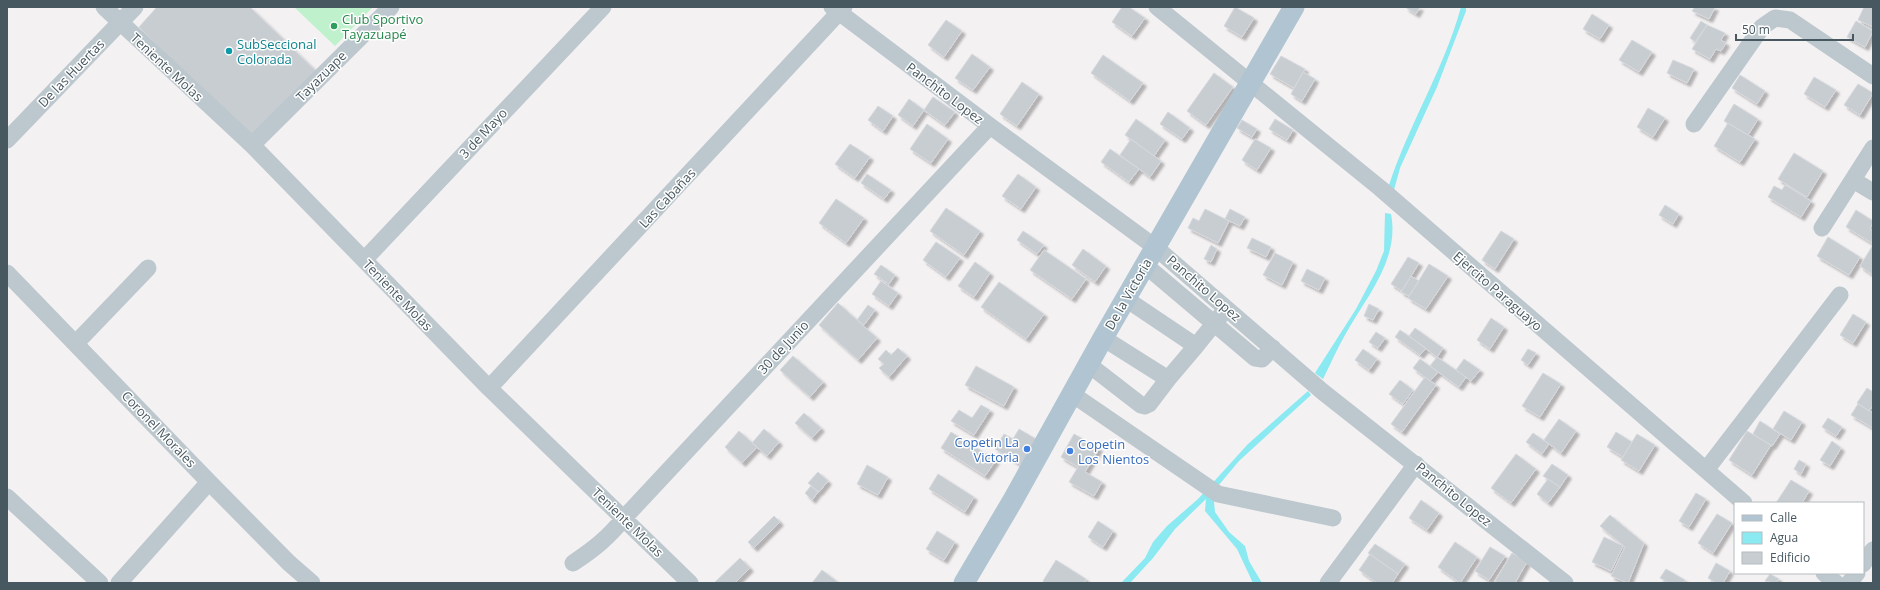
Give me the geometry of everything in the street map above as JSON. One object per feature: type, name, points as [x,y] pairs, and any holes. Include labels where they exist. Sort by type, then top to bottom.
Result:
[{"type":"main road","name":"De la Victoria","points":[[964,583],[1013,500],[1088,364],[1250,81],[1294,7]]},
{"type":"street","name":"Teniente Molas","points":[[104,7],[252,145],[489,388],[690,583]]},
{"type":"street","name":"De las Huertas","points":[[7,140],[135,7]]},
{"type":"street","name":"Tayazuape","points":[[252,145],[390,7]]},
{"type":"street","name":"3 de Mayo","points":[[364,260],[603,7]]},
{"type":"street","name":"Ejercito Paraguayo","points":[[1157,7],[1380,188],[1743,502]]},
{"type":"street","name":"Panchito Lopez","points":[[839,9],[990,126],[1155,247],[1323,392],[1416,464],[1559,581]]},
{"type":"street","name":"Las Cabañas","points":[[489,388],[839,9]]},
{"type":"street","points":[[1694,124],[1762,27],[1775,18],[1790,20],[1873,76]]},
{"type":"street","name":"30 de Junio","points":[[573,563],[601,544],[990,126]]},
{"type":"street","points":[[1822,228],[1873,148]]},
{"type":"street","points":[[1853,180],[1873,192]]},
{"type":"street","points":[[1145,265],[1259,360],[1273,348]]},
{"type":"street","points":[[76,343],[148,268]]},
{"type":"street","name":"Coronel Morales","points":[[7,274],[76,343],[209,482],[312,583]]},
{"type":"street","points":[[1706,470],[1840,295]]},
{"type":"street","points":[[1126,299],[1196,346]]},
{"type":"street","points":[[1088,364],[1141,405],[1145,406],[1149,404],[1226,308]]},
{"type":"street","points":[[1103,338],[1168,379]]},
{"type":"street","points":[[1072,394],[1218,494],[1333,518]]},
{"type":"street","points":[[1328,583],[1416,464]]},
{"type":"street","points":[[119,583],[209,482]]},
{"type":"street","points":[[7,497],[100,583]]},
{"type":"street","points":[[1864,563],[1873,550]]},
{"type":"street","points":[[1825,574],[1836,583]]},
{"type":"street","points":[[1849,583],[1855,574]]},
{"type":"green space","name":"Club Sportivo Tayazuapé","points":[[294,7],[373,7],[335,46]]},
{"type":"water","points":[[1461,7],[1466,7],[1466,11],[1437,87],[1400,168],[1394,190],[1389,185],[1397,162],[1436,74],[1454,30]]},
{"type":"water","points":[[1385,213],[1391,214],[1392,231],[1391,247],[1386,262],[1379,278],[1342,340],[1323,379],[1315,373],[1356,309],[1376,271],[1384,251]]},
{"type":"water","points":[[1308,391],[1311,395],[1239,461],[1213,492],[1215,512],[1229,532],[1245,546],[1249,561],[1262,583],[1253,583],[1237,549],[1205,511],[1206,499],[1175,529],[1153,558],[1130,583],[1121,583],[1145,558],[1153,542],[1167,526],[1198,499],[1248,444]]},
{"type":"building","name":"SubSeccional Colorada","points":[[157,7],[250,7],[320,75],[251,139],[139,27]]},
{"type":"building","points":[[1122,7],[1129,7],[1145,18],[1132,36],[1112,22]]},
{"type":"building","points":[[1235,7],[1254,18],[1242,37],[1224,26]]},
{"type":"building","points":[[1405,7],[1420,7],[1416,14]]},
{"type":"building","points":[[1695,7],[1715,7],[1709,19],[1692,11]]},
{"type":"building","points":[[1864,7],[1873,7],[1873,27],[1858,20]]},
{"type":"building","points":[[1592,14],[1609,25],[1600,39],[1583,29]]},
{"type":"building","points":[[946,20],[962,31],[944,57],[928,45]]},
{"type":"building","points":[[1701,21],[1707,25],[1695,42],[1690,38]]},
{"type":"building","points":[[1856,21],[1873,31],[1865,47],[1847,37]]},
{"type":"building","points":[[1707,25],[1725,33],[1721,40],[1726,43],[1721,51],[1716,49],[1710,59],[1692,49]]},
{"type":"building","points":[[1632,40],[1652,52],[1639,72],[1619,60]]},
{"type":"building","points":[[972,54],[990,67],[973,90],[955,78]]},
{"type":"building","points":[[1103,55],[1143,83],[1130,101],[1091,73]]},
{"type":"building","points":[[1281,56],[1305,69],[1294,88],[1270,74]]},
{"type":"building","points":[[1673,60],[1694,69],[1687,83],[1667,73]]},
{"type":"building","points":[[1303,72],[1315,79],[1302,101],[1291,94]]},
{"type":"building","points":[[1214,73],[1233,87],[1206,125],[1187,111]]},
{"type":"building","points":[[1740,75],[1765,91],[1757,104],[1732,88]]},
{"type":"building","points":[[1814,77],[1836,90],[1825,107],[1804,94]]},
{"type":"building","points":[[1022,82],[1039,94],[1017,126],[1000,114]]},
{"type":"building","points":[[1858,84],[1873,93],[1860,115],[1844,105]]},
{"type":"building","points":[[933,97],[955,112],[945,125],[924,110]]},
{"type":"building","points":[[909,99],[924,110],[913,126],[898,115]]},
{"type":"building","points":[[1734,104],[1758,119],[1748,135],[1724,121]]},
{"type":"building","points":[[878,106],[893,116],[883,131],[868,120]]},
{"type":"building","points":[[1648,108],[1665,118],[1653,137],[1637,127]]},
{"type":"building","points":[[1168,112],[1190,128],[1182,139],[1160,124]]},
{"type":"building","points":[[1136,119],[1165,140],[1154,156],[1125,135]]},
{"type":"building","points":[[1275,119],[1293,130],[1287,140],[1269,129]]},
{"type":"building","points":[[1242,120],[1257,129],[1252,137],[1237,128]]},
{"type":"building","points":[[1728,123],[1755,139],[1740,162],[1714,146]]},
{"type":"building","points":[[927,124],[948,139],[931,163],[910,149]]},
{"type":"building","points":[[1131,139],[1161,161],[1150,177],[1120,155]]},
{"type":"building","points":[[1255,139],[1271,148],[1257,170],[1242,160]]},
{"type":"building","points":[[850,144],[870,157],[855,178],[835,164]]},
{"type":"building","points":[[1110,149],[1139,169],[1129,182],[1101,162]]},
{"type":"building","points":[[1794,153],[1823,171],[1807,197],[1778,179]]},
{"type":"building","points":[[867,174],[891,190],[884,199],[861,183]]},
{"type":"building","points":[[1018,174],[1036,187],[1021,209],[1002,196]]},
{"type":"building","points":[[1785,185],[1811,201],[1801,217],[1768,197],[1774,186],[1782,190]]},
{"type":"building","points":[[836,199],[864,218],[846,243],[819,223]]},
{"type":"building","points":[[1665,205],[1679,214],[1673,224],[1659,215]]},
{"type":"building","points":[[946,208],[980,231],[964,255],[930,231]]},
{"type":"building","points":[[1205,209],[1229,221],[1218,243],[1188,228],[1193,218],[1199,221]]},
{"type":"building","points":[[1230,209],[1245,217],[1240,226],[1225,219]]},
{"type":"building","points":[[1856,210],[1873,221],[1870,229],[1873,231],[1872,243],[1846,227]]},
{"type":"building","points":[[1023,231],[1044,245],[1037,254],[1017,240]]},
{"type":"building","points":[[1501,231],[1514,239],[1495,269],[1482,260]]},
{"type":"building","points":[[1828,237],[1860,257],[1849,275],[1817,256]]},
{"type":"building","points":[[1252,238],[1271,247],[1266,257],[1247,248]]},
{"type":"building","points":[[936,242],[960,258],[946,277],[923,260]]},
{"type":"building","points":[[1211,245],[1217,249],[1211,262],[1204,259]]},
{"type":"building","points":[[1873,245],[1873,275],[1860,266]]},
{"type":"building","points":[[1083,249],[1106,266],[1095,282],[1072,265]]},
{"type":"building","points":[[1044,250],[1086,279],[1072,299],[1030,270]]},
{"type":"building","points":[[1275,253],[1293,262],[1282,285],[1263,275]]},
{"type":"building","points":[[1408,257],[1419,263],[1402,291],[1391,284]]},
{"type":"building","points":[[975,262],[990,273],[974,297],[958,286]]},
{"type":"building","points":[[1429,264],[1448,276],[1426,309],[1408,298]]},
{"type":"building","points":[[881,265],[895,275],[889,284],[874,274]]},
{"type":"building","points":[[1307,269],[1325,278],[1319,290],[1301,281]]},
{"type":"building","points":[[1411,276],[1419,281],[1409,296],[1401,292]]},
{"type":"building","points":[[881,281],[898,293],[889,306],[872,294]]},
{"type":"building","points":[[999,282],[1044,314],[1026,339],[981,307]]},
{"type":"building","points":[[838,303],[877,338],[858,360],[819,325]]},
{"type":"building","points":[[1369,304],[1379,309],[1373,320],[1364,316]]},
{"type":"building","points":[[868,305],[875,310],[864,325],[857,320]]},
{"type":"building","points":[[1853,314],[1866,322],[1853,343],[1840,335]]},
{"type":"building","points":[[1491,318],[1504,327],[1490,349],[1477,340]]},
{"type":"building","points":[[1415,328],[1443,348],[1437,357],[1409,336]]},
{"type":"building","points":[[1400,330],[1426,348],[1420,355],[1395,337]]},
{"type":"building","points":[[1376,332],[1385,338],[1378,348],[1369,342]]},
{"type":"building","points":[[898,348],[907,356],[889,377],[879,368],[884,364],[878,359],[886,350],[891,355]]},
{"type":"building","points":[[1363,349],[1377,359],[1369,370],[1355,360]]},
{"type":"building","points":[[1528,349],[1536,353],[1528,365],[1521,360]]},
{"type":"building","points":[[793,356],[823,382],[810,397],[780,370]]},
{"type":"building","points":[[1437,357],[1466,377],[1459,387],[1430,366]]},
{"type":"building","points":[[1420,359],[1438,372],[1430,381],[1413,368]]},
{"type":"building","points":[[1464,359],[1480,370],[1471,381],[1456,370]]},
{"type":"building","points":[[976,366],[1014,387],[1004,406],[965,385]]},
{"type":"building","points":[[1543,373],[1561,384],[1540,417],[1522,406]]},
{"type":"building","points":[[1425,377],[1436,385],[1402,432],[1391,424]]},
{"type":"building","points":[[1400,380],[1413,390],[1403,404],[1389,394]]},
{"type":"building","points":[[1867,388],[1873,392],[1873,405],[1869,411],[1857,403]]},
{"type":"building","points":[[1858,404],[1873,413],[1873,428],[1851,415]]},
{"type":"building","points":[[981,405],[990,410],[974,435],[951,421],[959,410],[972,418]]},
{"type":"building","points":[[1784,411],[1802,422],[1791,440],[1773,429]]},
{"type":"building","points":[[804,413],[821,428],[812,438],[795,423]]},
{"type":"building","points":[[1828,418],[1842,427],[1836,436],[1822,427]]},
{"type":"building","points":[[1559,419],[1576,431],[1561,453],[1544,440]]},
{"type":"building","points":[[1760,421],[1780,434],[1772,446],[1753,434]]},
{"type":"building","points":[[764,429],[779,442],[767,456],[752,443]]},
{"type":"building","points":[[1019,429],[1036,439],[1021,465],[995,449],[1004,434],[1013,439]]},
{"type":"building","points":[[739,431],[757,447],[742,463],[725,447]]},
{"type":"building","points":[[1747,431],[1771,445],[1752,475],[1729,460]]},
{"type":"building","points":[[951,432],[996,460],[985,476],[941,448]]},
{"type":"building","points":[[1616,432],[1632,442],[1623,457],[1607,447]]},
{"type":"building","points":[[1533,433],[1549,444],[1542,454],[1526,442]]},
{"type":"building","points":[[1074,434],[1099,448],[1085,472],[1102,482],[1094,496],[1069,482],[1078,467],[1061,457]]},
{"type":"building","points":[[1637,434],[1655,445],[1639,471],[1621,460]]},
{"type":"building","points":[[1832,441],[1841,448],[1830,466],[1820,460]]},
{"type":"building","points":[[1516,454],[1536,469],[1511,503],[1491,488]]},
{"type":"building","points":[[1799,460],[1806,464],[1801,474],[1794,469]]},
{"type":"building","points":[[1552,464],[1568,475],[1560,487],[1543,476]]},
{"type":"building","points":[[867,465],[888,477],[878,495],[857,484]]},
{"type":"building","points":[[818,472],[828,481],[819,492],[808,483]]},
{"type":"building","points":[[938,474],[974,497],[965,512],[929,489]]},
{"type":"building","points":[[1548,479],[1560,487],[1548,503],[1537,494]]},
{"type":"building","points":[[1791,480],[1809,491],[1803,502],[1777,502]]},
{"type":"building","points":[[811,486],[818,492],[812,500],[805,493]]},
{"type":"building","points":[[1696,493],[1706,499],[1689,527],[1679,521]]},
{"type":"building","points":[[1421,500],[1439,513],[1427,530],[1409,518]]},
{"type":"building","points":[[1717,514],[1732,523],[1713,553],[1698,543]]},
{"type":"building","points":[[1610,515],[1644,543],[1628,583],[1611,576],[1625,547],[1600,526]]},
{"type":"building","points":[[774,516],[780,522],[754,548],[748,542]]},
{"type":"building","points":[[1098,521],[1113,531],[1103,547],[1088,537]]},
{"type":"building","points":[[937,531],[955,542],[944,560],[926,549]]},
{"type":"building","points":[[1604,537],[1623,546],[1611,571],[1592,562]]},
{"type":"building","points":[[1455,542],[1477,557],[1460,583],[1438,567]]},
{"type":"building","points":[[1375,544],[1405,564],[1398,574],[1368,553]]},
{"type":"building","points":[[1490,547],[1505,556],[1489,580],[1475,571]]},
{"type":"building","points":[[1512,553],[1527,562],[1515,583],[1499,583],[1495,581]]},
{"type":"building","points":[[1370,554],[1398,574],[1392,583],[1377,583],[1359,570]]},
{"type":"building","points":[[740,558],[750,568],[735,583],[714,583]]},
{"type":"building","points":[[1056,560],[1086,579],[1084,583],[1045,583],[1043,581]]},
{"type":"building","points":[[1716,563],[1730,571],[1723,583],[1716,583],[1708,578]]},
{"type":"building","points":[[1666,569],[1685,580],[1683,583],[1669,583],[1660,578]]},
{"type":"building","points":[[822,570],[839,583],[812,583]]},
{"type":"building","points":[[1770,574],[1779,579],[1776,583],[1765,581]]},
{"type":"place","name":"Club Sportivo Tayazuapé","points":[[334,26]]},
{"type":"place","name":"SubSeccional Colorada","points":[[229,51]]},
{"type":"place","name":"Copetin La Victoria","points":[[1027,449]]},
{"type":"place","name":"Copetin Los Nientos","points":[[1070,451]]}]
